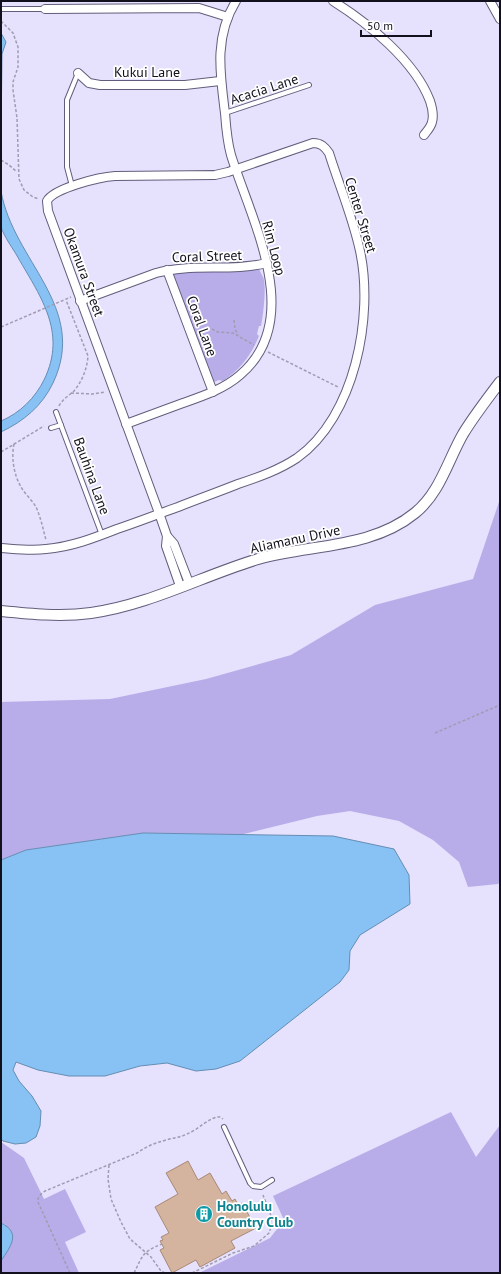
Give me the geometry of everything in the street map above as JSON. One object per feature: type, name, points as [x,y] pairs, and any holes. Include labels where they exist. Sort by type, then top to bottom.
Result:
[{"type":"street","name":"Rim Loop","points":[[126,424],[213,392],[239,376],[252,364],[262,349],[268,332],[272,301],[271,279],[263,247],[231,153],[220,81],[221,38],[228,17],[236,1]]},
{"type":"street","points":[[333,1],[360,20],[388,43],[413,71],[421,83],[432,107],[432,122],[424,135]]},
{"type":"street","points":[[490,1],[500,19]]},
{"type":"street","points":[[45,9],[200,8],[228,17]]},
{"type":"street","name":"Kukui Lane","points":[[78,73],[89,83],[100,85],[185,85],[220,81]]},
{"type":"street","name":"Center Street","points":[[1,548],[24,550],[47,549],[70,545],[102,535],[268,473],[287,464],[306,450],[321,434],[335,415],[350,380],[359,349],[365,298],[360,251],[356,234],[327,150],[321,145],[314,144],[236,169]]},
{"type":"street","name":"Okamura Street","points":[[184,585],[174,544],[167,536],[80,301],[47,208],[47,201],[51,196],[72,186],[105,177],[203,176],[224,174],[236,169]]},
{"type":"street","name":"Coral Street","points":[[80,301],[167,270],[242,267],[267,263]]},
{"type":"street","name":"Coral Lane","points":[[167,270],[213,392]]},
{"type":"street","name":"Aliamanu Drive","points":[[1,611],[45,615],[92,613],[135,603],[257,560],[287,552],[345,543],[371,537],[385,531],[403,522],[416,513],[432,495],[463,434],[477,412],[500,382]]},
{"type":"lane","points":[[1,9],[45,9]]},
{"type":"lane","points":[[72,186],[67,166],[67,100],[78,73]]},
{"type":"lane","name":"Acacia Lane","points":[[225,113],[309,85]]},
{"type":"lane","name":"Bauhina Lane","points":[[56,412],[102,535]]},
{"type":"lane","name":"Bauhina Lane","points":[[51,428],[61,424]]},
{"type":"lane","points":[[224,1127],[250,1183],[253,1186],[261,1187],[272,1180]]},
{"type":"path","points":[[1,21],[13,33],[18,47],[18,67],[13,82],[17,118],[18,173],[24,190],[40,200]]},
{"type":"path","points":[[1,160],[18,173]]},
{"type":"path","points":[[1,328],[72,297]]},
{"type":"path","points":[[56,412],[61,402],[71,393],[82,379],[88,362],[88,356],[66,300]]},
{"type":"path","points":[[234,320],[235,329],[238,335]]},
{"type":"path","points":[[212,329],[218,332],[233,333],[238,335],[256,347]]},
{"type":"path","points":[[266,351],[340,388]]},
{"type":"path","points":[[88,356],[92,354]]},
{"type":"path","points":[[71,393],[93,394],[106,392]]},
{"type":"path","points":[[1,452],[32,432],[47,425]]},
{"type":"path","points":[[14,444],[13,456],[20,487],[37,510],[43,527],[46,543]]},
{"type":"path","points":[[435,733],[500,706]]},
{"type":"path","points":[[70,1273],[37,1199],[39,1196],[45,1191],[109,1165],[162,1141],[178,1138],[199,1129],[212,1117],[220,1117],[223,1119]]},
{"type":"path","points":[[109,1165],[108,1179],[114,1206],[130,1240],[147,1252],[161,1271],[165,1273]]},
{"type":"path","points":[[192,1273],[233,1253],[254,1246],[269,1233],[272,1224],[271,1216],[264,1195]]},
{"type":"path","points":[[134,1273],[141,1257],[151,1249],[162,1244]]},
{"type":"shaded area","points":[[258,265],[265,287],[262,322],[261,326],[259,326],[257,334],[259,336],[249,355],[235,372],[223,381],[219,380],[209,384],[167,270]]},
{"type":"shaded area","points":[[500,499],[500,882],[498,884],[468,887],[459,862],[433,840],[399,821],[350,811],[317,816],[240,835],[143,833],[26,850],[1,860],[1,702],[110,699],[206,679],[291,655],[375,605],[473,579]]},
{"type":"shaded area","name":"Honolulu Country Club","points":[[451,1112],[476,1157],[500,1125],[500,1273],[199,1273],[270,1238],[284,1220],[273,1196]]},
{"type":"shaded area","points":[[1,1142],[24,1158],[44,1199],[65,1189],[86,1232],[65,1242],[79,1273],[1,1273],[1,1261],[5,1254],[6,1225],[1,1223]]},
{"type":"water","points":[[1,33],[6,42],[2,54],[1,137]]},
{"type":"water","points":[[1,191],[8,216],[19,240],[56,307],[62,331],[62,356],[53,383],[38,406],[25,418],[1,432],[1,421],[21,409],[40,387],[51,362],[53,345],[52,329],[48,314],[1,227]]},
{"type":"water","points":[[143,833],[333,836],[394,849],[409,875],[410,904],[360,935],[350,951],[349,970],[340,982],[240,1061],[216,1069],[196,1071],[167,1063],[140,1066],[105,1076],[69,1076],[38,1070],[16,1062],[13,1070],[19,1081],[32,1096],[41,1111],[40,1126],[36,1137],[26,1143],[15,1144],[3,1141],[1,1139],[1,860],[26,850]]},
{"type":"water","points":[[1,1223],[11,1231],[13,1236],[8,1251],[1,1261]]},
{"type":"building","name":"Honolulu Country Club","points":[[188,1161],[198,1180],[210,1173],[222,1194],[226,1191],[232,1201],[235,1199],[238,1205],[242,1203],[256,1228],[231,1241],[235,1248],[200,1267],[196,1260],[172,1273],[160,1250],[164,1248],[160,1241],[163,1240],[161,1237],[169,1233],[155,1207],[178,1194],[166,1173]]},
{"type":"place","name":"Honolulu Country Club","points":[[204,1214]]}]
